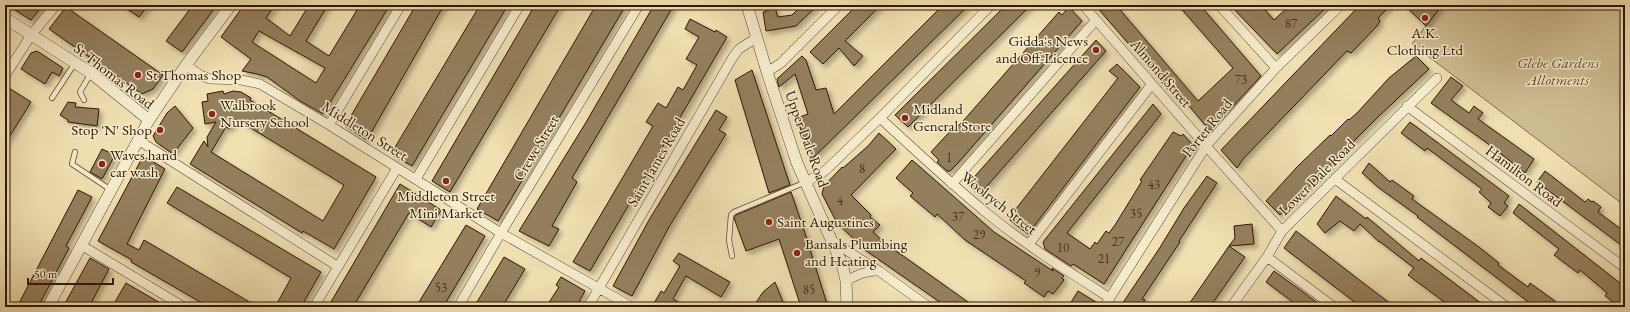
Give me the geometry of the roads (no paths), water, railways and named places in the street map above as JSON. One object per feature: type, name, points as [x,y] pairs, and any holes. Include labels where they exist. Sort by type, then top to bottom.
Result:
[{"type":"street","points":[[5,76],[31,35],[56,5]]},
{"type":"street","points":[[149,120],[186,65],[231,5]]},
{"type":"street","points":[[329,125],[401,5]]},
{"type":"street","points":[[416,179],[520,5]]},
{"type":"street","name":"Crewe Street","points":[[458,307],[639,5]]},
{"type":"street","name":"Upper Dale Road","points":[[747,5],[767,72],[798,162],[842,264],[846,281],[847,307]]},
{"type":"street","points":[[767,72],[781,63],[839,5]]},
{"type":"street","points":[[806,182],[822,173],[880,118],[991,5]]},
{"type":"street","name":"Almond Street","points":[[1083,5],[1282,231]]},
{"type":"street","points":[[1219,5],[1276,68]]},
{"type":"street","name":"Porter Road","points":[[1104,307],[1206,146],[1276,68],[1341,5]]},
{"type":"street","name":"St Thomas Road","points":[[5,18],[91,73],[149,120],[48,307]]},
{"type":"street","points":[[952,184],[1096,20]]},
{"type":"street","name":"Saint James Road","points":[[588,307],[736,53],[739,49],[756,38]]},
{"type":"street","name":"Middleton Street","points":[[186,65],[200,75],[210,79],[241,80],[260,84],[329,125],[501,233],[632,307]]},
{"type":"street","name":"Lower Dale Road","points":[[1231,307],[1267,257],[1282,231],[1437,78]]},
{"type":"street","points":[[1029,244],[1152,84]]},
{"type":"street","name":"Hamilton Road","points":[[1407,106],[1625,268]]},
{"type":"street","name":"Woolrych Street","points":[[880,118],[952,184],[990,216],[1110,298]]},
{"type":"street","points":[[138,140],[337,266]]},
{"type":"street","points":[[314,307],[337,266],[397,168]]},
{"type":"street","points":[[1335,179],[1507,307]]},
{"type":"street","points":[[832,241],[929,307]]},
{"type":"street","points":[[81,245],[184,307]]},
{"type":"street","points":[[1267,257],[1334,307]]},
{"type":"street","points":[[846,281],[865,272],[879,272]]},
{"type":"lane","points":[[52,98],[75,63]]},
{"type":"lane","points":[[84,100],[80,92],[91,73]]},
{"type":"lane","points":[[75,152],[72,164],[111,190]]},
{"type":"lane","points":[[732,256],[729,240],[731,215],[734,212],[806,182]]},
{"type":"place","name":"A.K. Clothing Ltd","points":[[1425,18]]},
{"type":"place","name":"Gidda's News and Off-Licence","points":[[1096,50]]},
{"type":"place","name":"St Thomas Shop","points":[[138,75]]},
{"type":"place","name":"Walbrook Nursery School","points":[[212,114]]},
{"type":"place","name":"Midland General Store","points":[[905,118]]},
{"type":"place","name":"Stop 'N' Shop","points":[[160,130]]},
{"type":"place","name":"Waves hand car wash","points":[[102,164]]},
{"type":"place","name":"Middleton Street Mini Market","points":[[446,181]]},
{"type":"place","name":"Saint Augustines","points":[[769,222]]},
{"type":"place","name":"Bansals Plumbing and Heating","points":[[797,253]]},
{"type":"park label","name":"Glebe Gardens Allotments","points":[[1558,72]]}]
